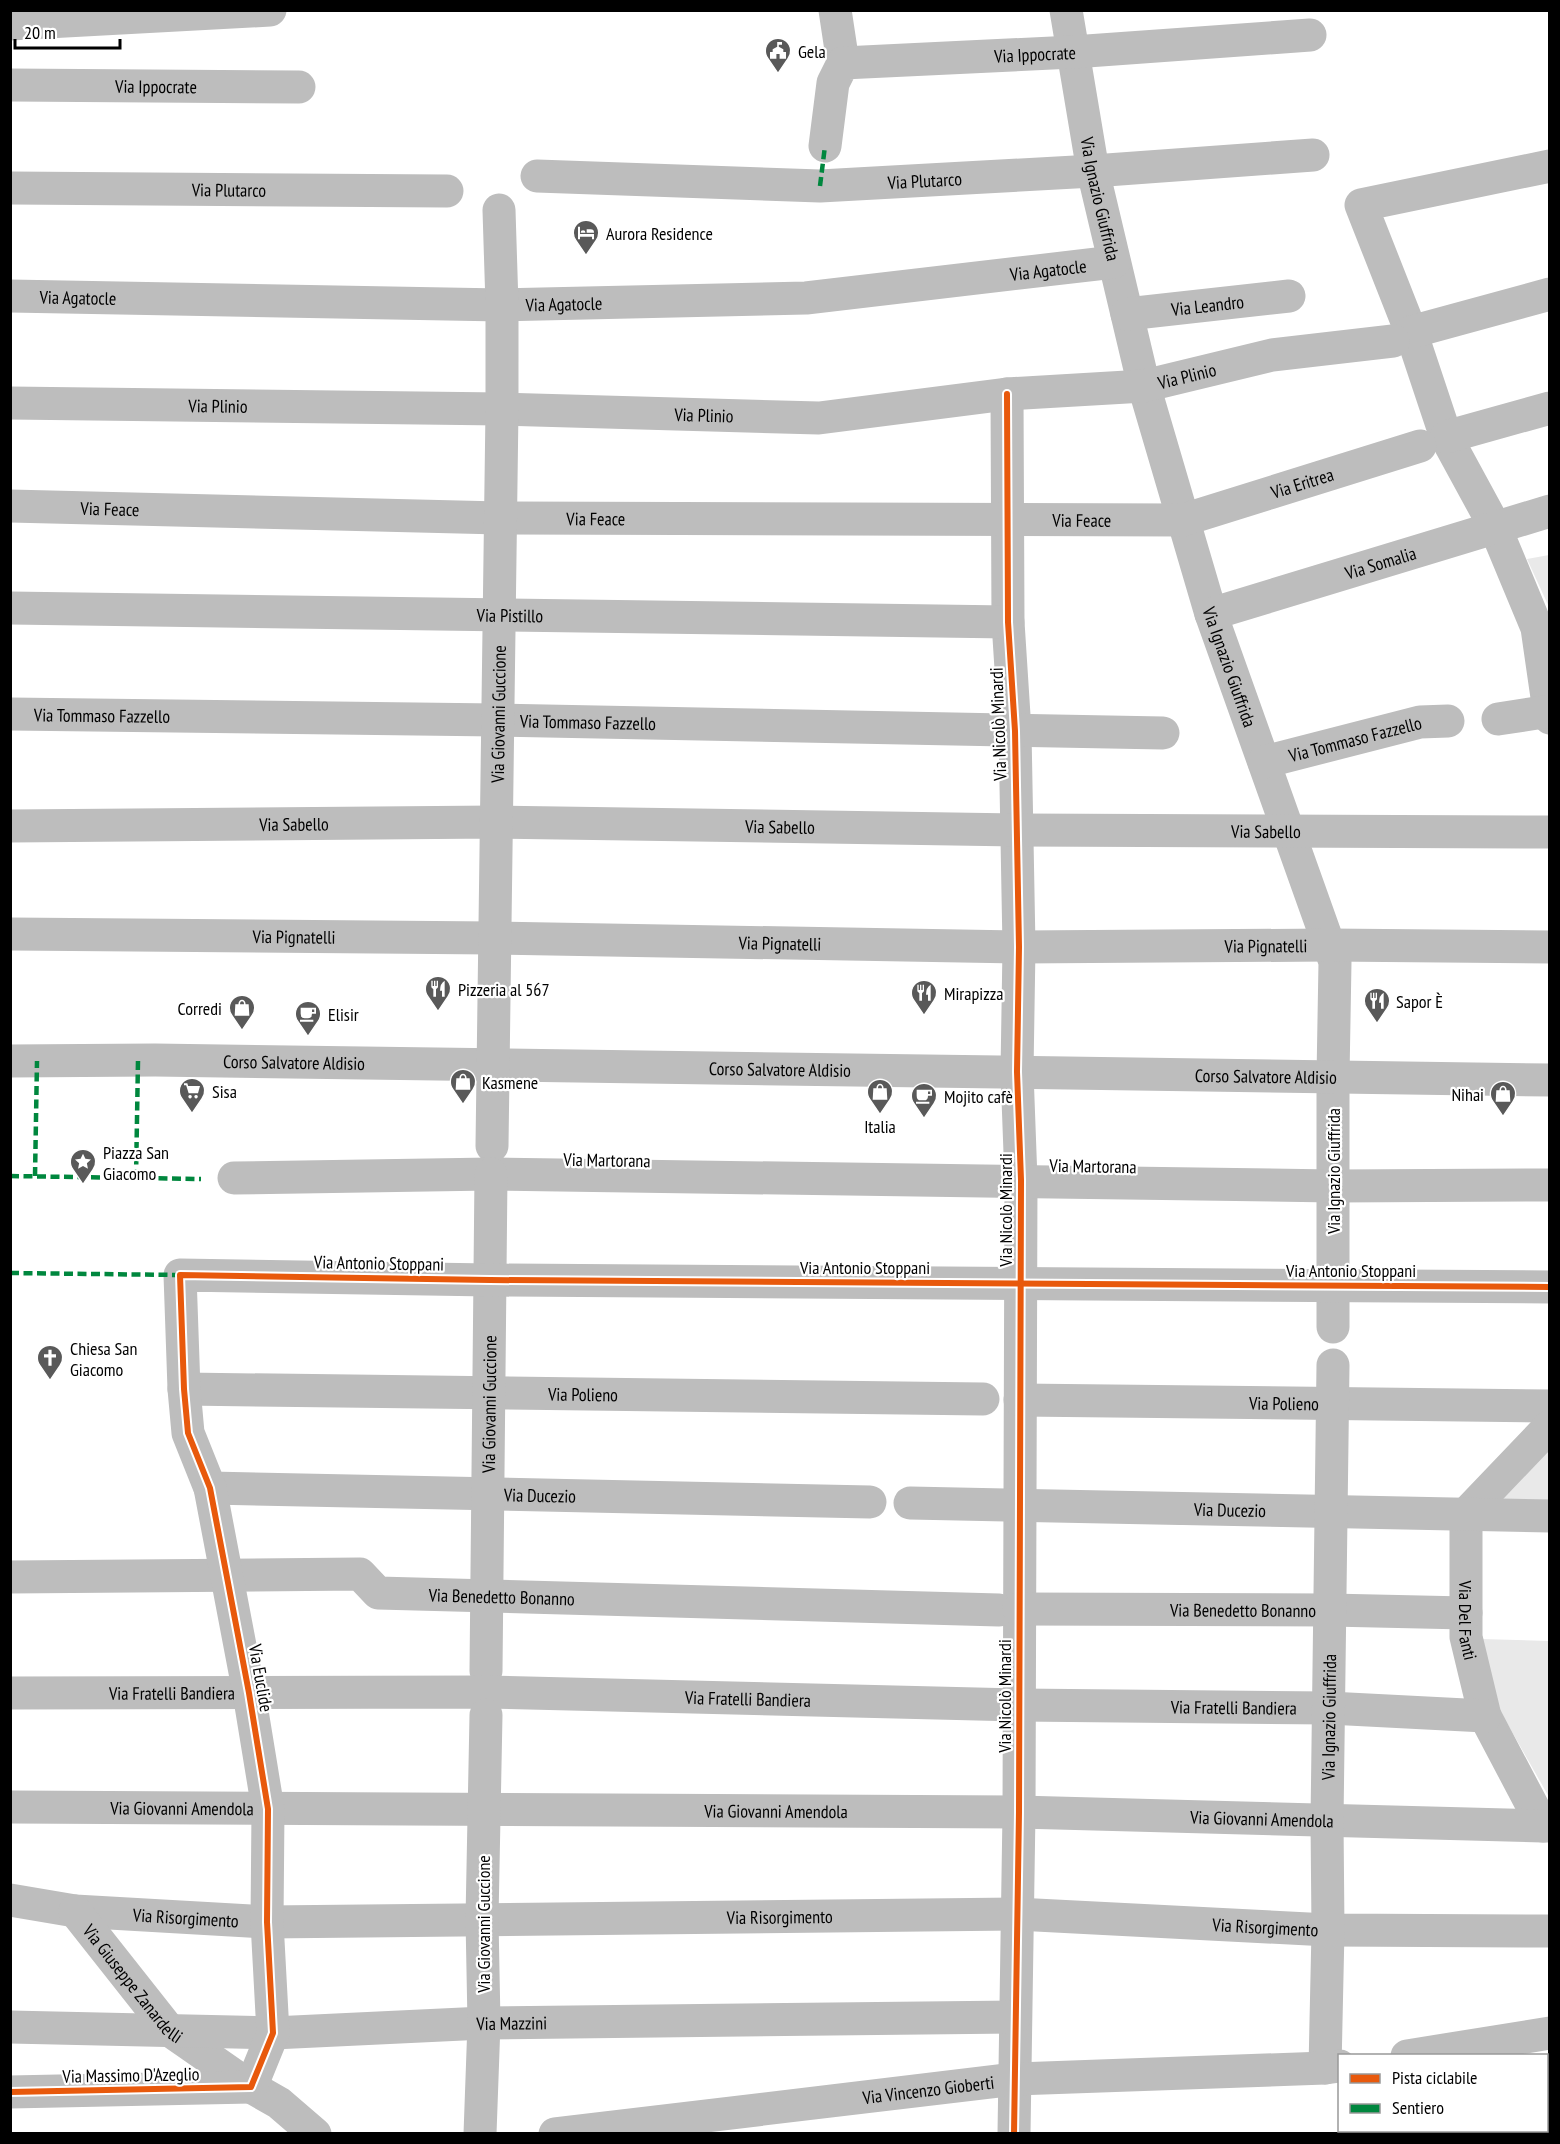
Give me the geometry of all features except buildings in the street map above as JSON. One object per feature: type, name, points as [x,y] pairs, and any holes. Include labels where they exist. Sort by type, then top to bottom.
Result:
[{"type":"street","points":[[10,24],[270,10]]},
{"type":"street","points":[[825,146],[833,83],[843,63],[835,10]]},
{"type":"street","name":"Via Ignazio Giuffrida","points":[[1066,10],[1093,171],[1144,386],[1211,614],[1335,962],[1333,1327]]},
{"type":"street","name":"Via Ippocrate","points":[[843,63],[1073,52],[1310,35]]},
{"type":"street","name":"Via Ippocrate","points":[[10,85],[299,87]]},
{"type":"street","name":"Via Plutarco","points":[[537,176],[820,186],[1093,171],[1313,155]]},
{"type":"street","points":[[1550,166],[1361,205],[1433,442],[1495,527],[1537,628],[1550,718]]},
{"type":"street","name":"Via Plutarco","points":[[10,188],[447,191]]},
{"type":"street","name":"Via Giovanni Guccione","points":[[486,1671],[502,409],[499,210]]},
{"type":"street","name":"Via Agatocle","points":[[10,296],[502,305],[806,298],[1114,262]]},
{"type":"street","name":"Via Plinio","points":[[10,403],[502,409],[819,418],[1007,394],[1144,386],[1272,355],[1402,336],[1550,294]]},
{"type":"street","name":"Via Leandro","points":[[1127,314],[1289,296]]},
{"type":"street","name":"Via Nicolò Minardi","points":[[1007,394],[1008,622],[1015,731],[1019,947],[1017,1072],[1021,1180],[1020,1504],[1009,1609],[1019,1705],[1014,2133]]},
{"type":"street","name":"Via Eritrea","points":[[1183,520],[1550,408]]},
{"type":"street","name":"Via Feace","points":[[10,506],[500,518],[1183,520]]},
{"type":"street","name":"Via Somalia","points":[[1211,614],[1550,511]]},
{"type":"street","name":"Via Pistillo","points":[[10,608],[1008,622]]},
{"type":"street","points":[[1498,719],[1549,711]]},
{"type":"street","name":"Via Tommaso Fazzello","points":[[10,714],[497,720],[1163,733]]},
{"type":"street","name":"Via Tommaso Fazzello","points":[[1264,762],[1420,722],[1448,721]]},
{"type":"street","name":"Via Sabello","points":[[10,826],[496,822],[1017,830],[1550,832]]},
{"type":"street","name":"Via Pignatelli","points":[[10,934],[494,938],[1019,947],[1329,945],[1550,947]]},
{"type":"street","name":"Corso Salvatore Aldisio","points":[[10,1061],[154,1060],[1550,1080]]},
{"type":"street","name":"Via Martorana","points":[[234,1178],[492,1160],[1021,1180],[1334,1186],[1550,1185]]},
{"type":"street","name":"Via Antonio Stoppani","points":[[180,1275],[490,1280],[1550,1287]]},
{"type":"street","name":"Via Euclide","points":[[180,1275],[188,1433],[210,1488],[249,1693],[268,1809],[267,1922],[273,2033],[251,2087]]},
{"type":"street","name":"Via Ignazio Giuffrida","points":[[1332,2067],[1327,1821],[1333,1365]]},
{"type":"street","name":"Via Polieno","points":[[184,1389],[983,1400]]},
{"type":"street","name":"Via Polieno","points":[[1020,1400],[1550,1406]]},
{"type":"street","points":[[1466,1514],[1550,1426]]},
{"type":"street","name":"Via Ducezio","points":[[210,1488],[870,1502]]},
{"type":"street","name":"Via Ducezio","points":[[910,1503],[1550,1516]]},
{"type":"street","name":"Via Del Fanti","points":[[1466,1514],[1466,1637],[1485,1716],[1546,1826]]},
{"type":"street","name":"Via Benedetto Bonanno","points":[[10,1577],[360,1574],[378,1593],[1009,1609],[1330,1610],[1466,1613]]},
{"type":"street","name":"Via Fratelli Bandiera","points":[[10,1693],[486,1692],[1019,1705],[1329,1708],[1485,1716]]},
{"type":"street","name":"Via Giovanni Guccione","points":[[480,2133],[484,2023],[482,1919],[486,1714]]},
{"type":"street","name":"Via Giovanni Amendola","points":[[10,1807],[1019,1812],[1546,1826]]},
{"type":"street","name":"Via Risorgimento","points":[[15,1911],[75,1911],[267,1922],[1016,1914],[1328,1930],[1550,1931]]},
{"type":"street","name":"Via Giuseppe Zanardelli","points":[[75,1911],[170,2030],[251,2087],[279,2103],[315,2133]]},
{"type":"street","name":"Via Mazzini","points":[[10,2027],[273,2033],[484,2023],[1015,2017]]},
{"type":"street","points":[[1414,2054],[1550,2033]]},
{"type":"street","name":"Via Vincenzo Gioberti","points":[[555,2133],[1015,2079],[1332,2067]]},
{"type":"street","name":"Via Massimo D'Azeglio","points":[[10,2092],[251,2087]]},
{"type":"shaded area","points":[[1550,555],[1549,607],[1527,559]]},
{"type":"shaded area","points":[[1549,1448],[1549,1503],[1493,1502]]},
{"type":"shaded area","points":[[1481,1639],[1549,1641],[1549,1797],[1499,1709]]},
{"type":"marked path","points":[[820,186],[825,146]]},
{"type":"marked path","points":[[136,1178],[138,1060]]},
{"type":"marked path","points":[[35,1176],[37,1061]]},
{"type":"marked path","points":[[10,1176],[201,1179]]},
{"type":"marked path","points":[[10,1273],[180,1275]]},
{"type":"cycle path","points":[[1007,394],[1008,622],[1015,731],[1019,947],[1017,1072],[1021,1180],[1019,1812],[1014,2134]]},
{"type":"cycle path","points":[[10,2092],[251,2087],[273,2033],[267,1922],[268,1809],[249,1693],[210,1488],[188,1433],[180,1275],[490,1280],[1550,1287]]},
{"type":"place","name":"Gela","points":[[778,74]]},
{"type":"place","name":"Aurora Residence","points":[[586,256]]},
{"type":"place","name":"Pizzeria al 567","points":[[438,1012]]},
{"type":"place","name":"Mirapizza","points":[[924,1016]]},
{"type":"place","name":"Sapor È","points":[[1377,1024]]},
{"type":"place","name":"Corredi","points":[[242,1031]]},
{"type":"place","name":"Elisir","points":[[308,1037]]},
{"type":"place","name":"Kasmene","points":[[463,1105]]},
{"type":"place","name":"Sisa","points":[[192,1114]]},
{"type":"place","name":"Italia","points":[[880,1115]]},
{"type":"place","name":"Nihai","points":[[1503,1117]]},
{"type":"place","name":"Mojito cafè","points":[[924,1119]]},
{"type":"place","name":"Piazza San Giacomo","points":[[83,1185]]},
{"type":"place","name":"Chiesa San Giacomo","points":[[50,1381]]}]
